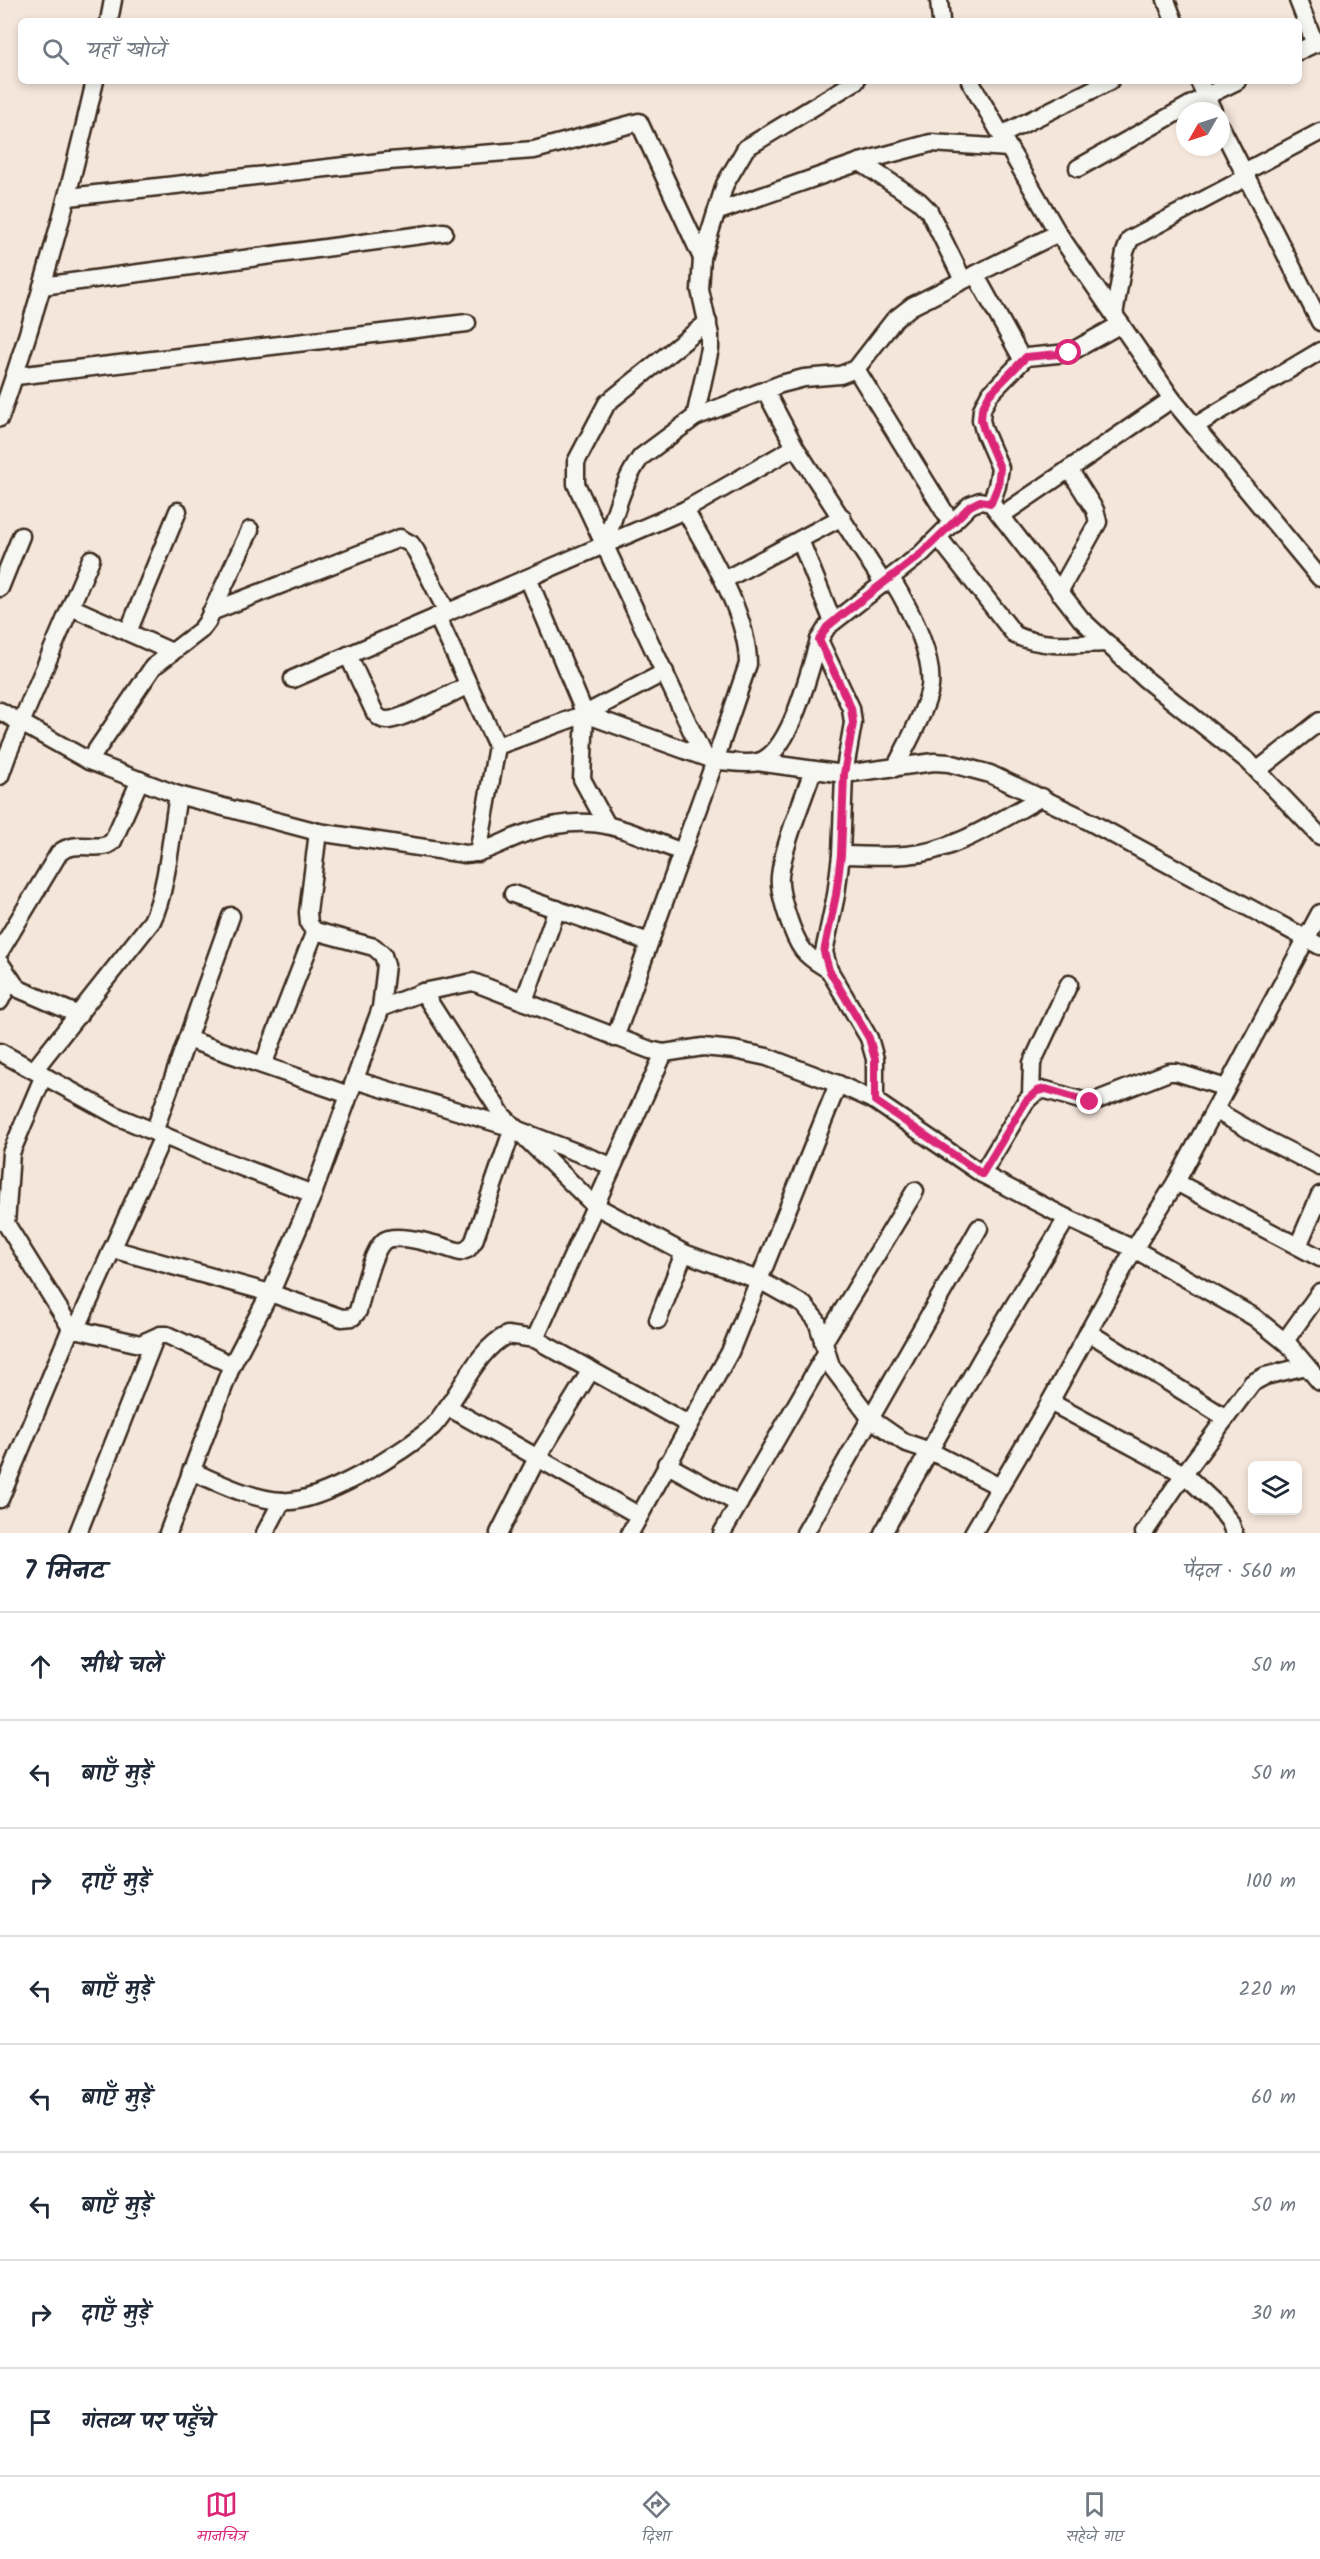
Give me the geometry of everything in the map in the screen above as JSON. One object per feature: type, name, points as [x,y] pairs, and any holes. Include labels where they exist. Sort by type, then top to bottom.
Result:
[{"type":"street","points":[[110,18],[113,0]]},
{"type":"street","points":[[939,0],[941,18]]},
{"type":"street","points":[[1166,0],[1173,18]]},
{"type":"street","points":[[1298,0],[1317,42],[1302,50]]},
{"type":"street","points":[[0,415],[16,376],[69,197],[94,84]]},
{"type":"street","points":[[695,417],[710,349],[708,322],[700,290],[702,258],[725,184],[746,148],[851,84]]},
{"type":"street","points":[[972,84],[1058,233],[1172,399],[1320,578]]},
{"type":"street","points":[[716,212],[860,162],[931,143],[1005,142],[1105,84]]},
{"type":"street","points":[[1078,168],[1231,84]]},
{"type":"street","points":[[69,197],[389,161],[534,150],[639,122],[702,258]]},
{"type":"street","points":[[996,509],[1000,468],[981,420],[982,409],[989,395],[1022,359],[1030,356],[1069,353],[1117,319],[1125,252],[1130,239],[1320,132]]},
{"type":"street","points":[[1230,144],[1320,322]]},
{"type":"street","points":[[860,162],[919,201],[928,211],[1022,359]]},
{"type":"street","points":[[42,286],[444,232]]},
{"type":"street","points":[[605,544],[625,483],[635,464],[641,457],[695,417],[765,390],[804,378],[840,375],[856,369],[902,313],[912,306],[1058,233]]},
{"type":"street","points":[[708,322],[607,403],[580,450],[574,472],[576,484],[664,672],[709,758]]},
{"type":"street","points":[[16,376],[467,323]]},
{"type":"street","points":[[1195,426],[1320,351]]},
{"type":"street","points":[[856,369],[951,524]]},
{"type":"street","points":[[765,390],[795,447],[917,625],[930,678],[929,695],[895,768]]},
{"type":"street","points":[[996,509],[1069,469],[1172,399]]},
{"type":"street","points":[[293,679],[685,510],[795,447]]},
{"type":"street","points":[[1059,592],[1098,522],[1095,510],[1069,469]]},
{"type":"street","points":[[757,762],[773,754],[788,731],[819,640],[833,622],[888,581],[939,537],[970,506],[980,501],[996,509],[1081,619],[1144,678],[1258,770],[1320,836]]},
{"type":"street","points":[[615,1038],[682,852],[709,758],[748,664],[745,638],[724,580],[685,510]]},
{"type":"street","points":[[128,632],[178,511]]},
{"type":"street","points":[[724,580],[842,518]]},
{"type":"street","points":[[89,761],[153,667],[201,630],[250,531]]},
{"type":"street","points":[[0,588],[21,536]]},
{"type":"street","points":[[939,537],[1015,635],[1025,640],[1056,644],[1107,643]]},
{"type":"street","points":[[211,612],[400,538],[411,544],[442,614],[469,685],[497,746],[478,853]]},
{"type":"street","points":[[800,540],[833,622]]},
{"type":"street","points":[[0,776],[91,559]]},
{"type":"street","points":[[528,578],[585,714],[582,779],[606,823]]},
{"type":"street","points":[[71,607],[172,652]]},
{"type":"street","points":[[819,640],[852,714],[844,774],[841,855],[836,895],[824,952],[829,970],[869,1038],[875,1059],[875,1101]]},
{"type":"street","points":[[348,655],[375,713],[379,718],[386,720],[399,717],[469,685]]},
{"type":"street","points":[[497,746],[585,714],[664,672]]},
{"type":"street","points":[[0,711],[89,761],[178,795],[318,832],[465,854],[478,853],[544,827],[588,821],[606,823],[682,852]]},
{"type":"street","points":[[585,714],[709,758],[844,774],[934,762],[949,763],[990,774],[1041,797],[1312,943]]},
{"type":"street","points":[[1258,770],[1320,721]]},
{"type":"street","points":[[813,770],[783,861],[780,890],[801,948],[829,970]]},
{"type":"street","points":[[0,951],[59,853],[68,847],[104,847],[113,841],[140,780]]},
{"type":"street","points":[[178,795],[156,912],[135,944],[79,1015],[39,1073],[11,1153],[3,1219],[73,1329],[140,1344],[167,1335],[232,1365]]},
{"type":"street","points":[[841,855],[907,855],[941,848],[975,833],[1041,797]]},
{"type":"street","points":[[168,1533],[232,1365],[270,1293],[313,1194],[381,1008],[386,965],[383,955],[374,947],[323,935],[309,924],[308,912],[318,832]]},
{"type":"street","points":[[513,894],[649,942]]},
{"type":"street","points":[[524,1001],[556,909]]},
{"type":"street","points":[[973,1533],[1050,1402],[1134,1249],[1176,1182],[1226,1088],[1312,943],[1320,913]]},
{"type":"street","points":[[0,1499],[73,1329],[112,1249],[158,1134],[187,1040],[231,916]]},
{"type":"street","points":[[263,1065],[315,931]]},
{"type":"street","points":[[0,963],[21,990],[79,1015]]},
{"type":"street","points":[[0,1001],[12,979]]},
{"type":"street","points":[[381,1008],[423,992],[473,982],[650,1050],[664,1053],[703,1047],[734,1050],[767,1058],[838,1084],[875,1101],[982,1174],[1067,1218],[1134,1249],[1254,1317],[1285,1341],[1320,1382]]},
{"type":"street","points":[[1031,1095],[1032,1063],[1069,984]]},
{"type":"street","points":[[423,992],[490,1099],[513,1128],[594,1205],[684,1253],[760,1281],[810,1311],[820,1329],[824,1348],[837,1374],[871,1419],[904,1442],[930,1451],[1000,1487]]},
{"type":"street","points":[[187,1040],[263,1065],[513,1128],[612,1167]]},
{"type":"street","points":[[0,1052],[119,1117],[313,1194]]},
{"type":"street","points":[[535,1339],[664,1053]]},
{"type":"street","points":[[982,1174],[1031,1095],[1037,1091],[1046,1089],[1090,1102],[1169,1072],[1176,1072],[1226,1088]]},
{"type":"street","points":[[630,1533],[688,1424],[730,1352],[838,1084]]},
{"type":"street","points":[[1215,1110],[1264,1139],[1320,1167]]},
{"type":"street","points":[[112,1249],[270,1293],[342,1318],[353,1317],[358,1311],[379,1248],[389,1238],[400,1237],[460,1252],[468,1249],[474,1241],[513,1128]]},
{"type":"street","points":[[1176,1182],[1320,1258]]},
{"type":"street","points":[[722,1533],[824,1348],[915,1191]]},
{"type":"street","points":[[1298,1246],[1320,1196]]},
{"type":"street","points":[[883,1533],[982,1358],[1067,1218]]},
{"type":"street","points":[[805,1533],[871,1419],[932,1306],[979,1228]]},
{"type":"street","points":[[658,1320],[684,1253]]},
{"type":"street","points":[[1285,1341],[1320,1292]]},
{"type":"street","points":[[1088,1332],[1226,1418]]},
{"type":"street","points":[[190,1471],[243,1492],[282,1502],[294,1502],[309,1497],[374,1468],[433,1426],[490,1347],[507,1335],[535,1339],[688,1424]]},
{"type":"street","points":[[78,1533],[154,1338]]},
{"type":"street","points":[[1144,1533],[1184,1474],[1257,1380],[1306,1366]]},
{"type":"street","points":[[499,1533],[537,1458],[591,1370]]},
{"type":"street","points":[[1050,1402],[1184,1474],[1217,1505],[1230,1522],[1234,1533]]},
{"type":"street","points":[[448,1407],[638,1515]]},
{"type":"street","points":[[666,1464],[739,1504]]},
{"type":"street","points":[[265,1533],[282,1502]]},
{"type":"route","points":[[1069,353],[1030,356],[1022,359],[985,401],[981,420],[1000,468],[998,486],[991,503],[980,501],[970,506],[933,544],[827,627],[819,640],[851,708],[853,723],[844,774],[841,855],[836,895],[824,952],[829,970],[869,1038],[875,1059],[875,1101],[982,1174],[1031,1095],[1046,1089],[1090,1102]]}]
